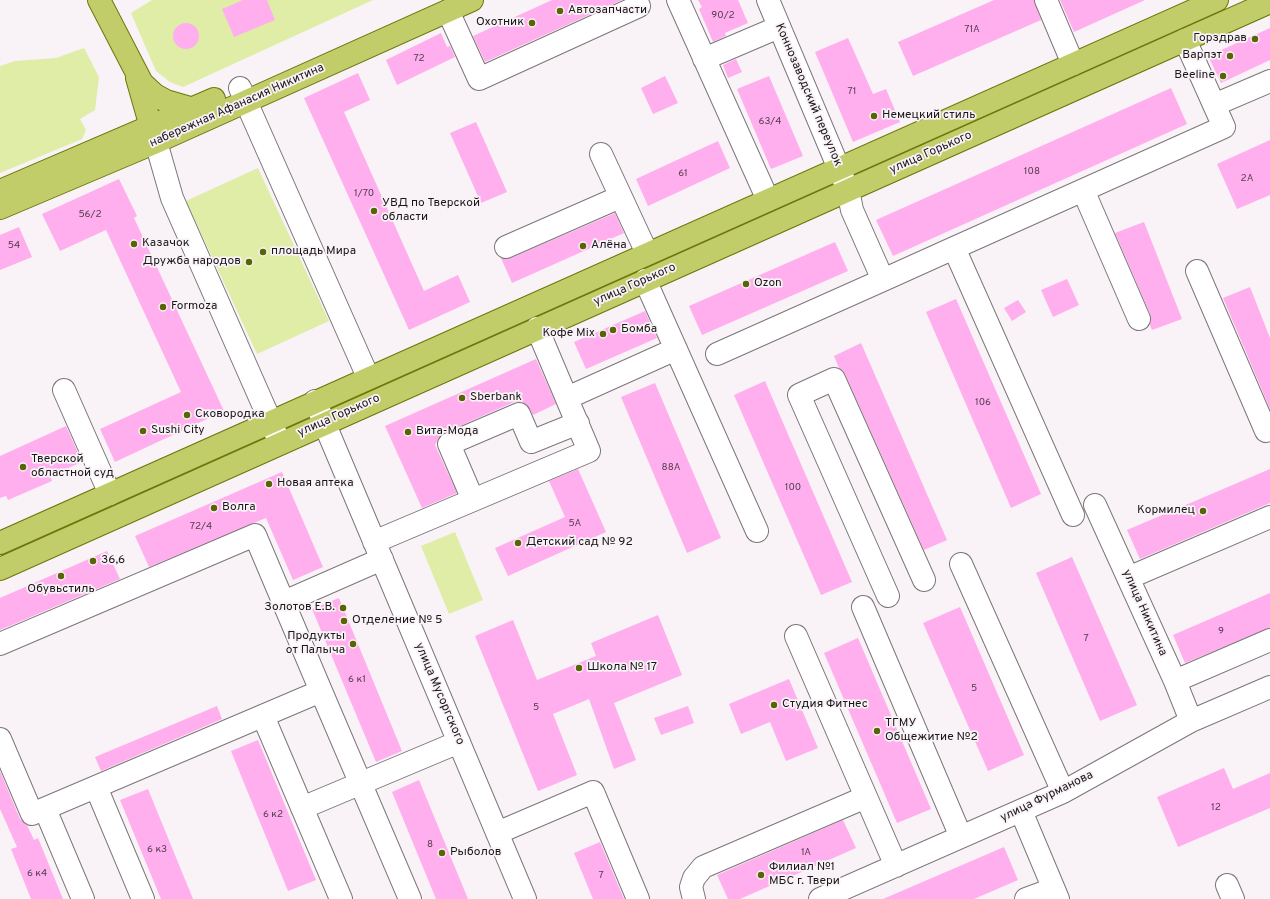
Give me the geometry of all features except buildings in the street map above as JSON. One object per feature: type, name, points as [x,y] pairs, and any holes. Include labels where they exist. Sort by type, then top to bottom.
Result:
[{"type":"main road","points":[[99,0],[137,76],[145,86],[158,97],[174,105],[214,112],[238,100]]},
{"type":"main road","name":"набережная Афанасия Никитина","points":[[0,208],[153,134],[238,100],[442,5],[472,0]]},
{"type":"main road","name":"улица Горького","points":[[0,543],[368,377],[1217,0]]},
{"type":"main road","name":"улица Горького","points":[[0,568],[1270,2]]},
{"type":"main road","points":[[137,76],[153,134]]},
{"type":"main road","points":[[121,140],[130,126],[137,102],[137,76]]},
{"type":"main road","name":"набережная Афанасия Никитина","points":[[0,191],[121,140],[153,134],[191,109]]},
{"type":"street","points":[[678,0],[768,200]]},
{"type":"street","name":"Коннозаводский переулок","points":[[768,0],[848,190],[852,210],[883,280]]},
{"type":"street","points":[[1046,0],[1073,64]]},
{"type":"street","points":[[442,5],[479,79],[643,2]]},
{"type":"street","points":[[704,59],[779,27]]},
{"type":"street","points":[[717,354],[1224,127],[1185,40]]},
{"type":"street","points":[[1214,105],[1270,81]]},
{"type":"street","points":[[238,100],[260,133],[368,377]]},
{"type":"street","points":[[153,134],[172,198],[280,443]]},
{"type":"street","points":[[601,154],[647,253]]},
{"type":"street","points":[[1083,190],[1139,319]]},
{"type":"street","points":[[506,247],[620,196]]},
{"type":"street","points":[[954,248],[1073,515]]},
{"type":"street","points":[[1198,271],[1266,431]]},
{"type":"street","points":[[645,280],[756,531]]},
{"type":"street","points":[[284,602],[473,500],[589,451],[537,328]]},
{"type":"street","points":[[567,398],[676,349]]},
{"type":"street","points":[[888,596],[799,395],[834,379],[924,580]]},
{"type":"street","points":[[64,390],[110,494]]},
{"type":"street","name":"улица Мусоргского","points":[[315,401],[525,899]]},
{"type":"street","points":[[473,500],[449,444],[519,414],[531,442],[578,423]]},
{"type":"street","name":"улица Никитина","points":[[1095,505],[1175,681],[1191,721]]},
{"type":"street","points":[[1128,578],[1270,517]]},
{"type":"street","points":[[0,644],[255,535],[410,899]]},
{"type":"street","points":[[961,564],[1063,792]]},
{"type":"street","points":[[862,607],[961,837]]},
{"type":"street","points":[[796,636],[896,866]]},
{"type":"street","points":[[1175,681],[1270,640]]},
{"type":"street","name":"улица Фурманова","points":[[820,899],[1063,792],[1191,721],[1270,687]]},
{"type":"street","points":[[0,739],[32,814],[321,691]]},
{"type":"street","points":[[263,716],[302,808],[336,898]]},
{"type":"street","points":[[302,808],[458,742]]},
{"type":"street","points":[[96,787],[143,899]]},
{"type":"street","points":[[497,833],[593,792],[638,899]]},
{"type":"street","points":[[694,899],[691,887],[694,878],[703,868],[866,797]]},
{"type":"street","points":[[44,809],[84,899]]},
{"type":"street","points":[[1021,811],[1056,894],[1026,899]]},
{"type":"green space","points":[[152,0],[373,0],[183,87],[170,82],[156,71],[131,13]]},
{"type":"green space","points":[[84,48],[99,77],[95,110],[80,119],[86,130],[82,139],[0,173],[0,66],[15,61],[56,58]]},
{"type":"green space","points":[[258,168],[329,321],[257,354],[186,201]]},
{"type":"green space","points":[[455,532],[483,600],[449,614],[421,546]]},
{"type":"place","name":"Автозапчасти","points":[[560,11]]},
{"type":"place","name":"Охотник","points":[[532,23]]},
{"type":"place","name":"Горздрав","points":[[1255,39]]},
{"type":"place","name":"Варпэт","points":[[1230,56]]},
{"type":"place","name":"Beeline","points":[[1223,76]]},
{"type":"place","name":"Немецкий стиль","points":[[874,116]]},
{"type":"place","name":"УВД по Тверской области","points":[[374,211]]},
{"type":"place","name":"Казачок","points":[[134,244]]},
{"type":"place","name":"Алёна","points":[[583,246]]},
{"type":"place","name":"площадь Мира","points":[[263,252]]},
{"type":"place","name":"Дружба народов","points":[[249,262]]},
{"type":"place","name":"Ozon","points":[[746,284]]},
{"type":"place","name":"Formoza","points":[[163,307]]},
{"type":"place","name":"Бомба","points":[[613,330]]},
{"type":"place","name":"Кофе Mix","points":[[603,334]]},
{"type":"place","name":"Sberbank","points":[[462,398]]},
{"type":"place","name":"Сковородка","points":[[187,415]]},
{"type":"place","name":"Sushi City","points":[[143,431]]},
{"type":"place","name":"Вита-Мода","points":[[408,432]]},
{"type":"place","name":"Тверской областной суд","points":[[23,467]]},
{"type":"place","name":"Новая аптека","points":[[269,484]]},
{"type":"place","name":"Волга","points":[[214,508]]},
{"type":"place","name":"Кормилец","points":[[1203,511]]},
{"type":"place","name":"Детский сад № 92","points":[[518,543]]},
{"type":"place","name":"36,6","points":[[93,561]]},
{"type":"place","name":"Обувьстиль","points":[[61,576]]},
{"type":"place","name":"Золотов Е.В.","points":[[343,608]]},
{"type":"place","name":"Отделение № 5","points":[[344,621]]},
{"type":"place","name":"Продукты от Палыча","points":[[353,644]]},
{"type":"place","name":"Школа № 17","points":[[579,668]]},
{"type":"place","name":"Студия Фитнес","points":[[774,705]]},
{"type":"place","name":"ТГМУ Общежитие №2","points":[[877,731]]},
{"type":"place","name":"Рыболов","points":[[442,853]]},
{"type":"place","name":"Филиал №1 МБС г. Твери","points":[[761,875]]}]
